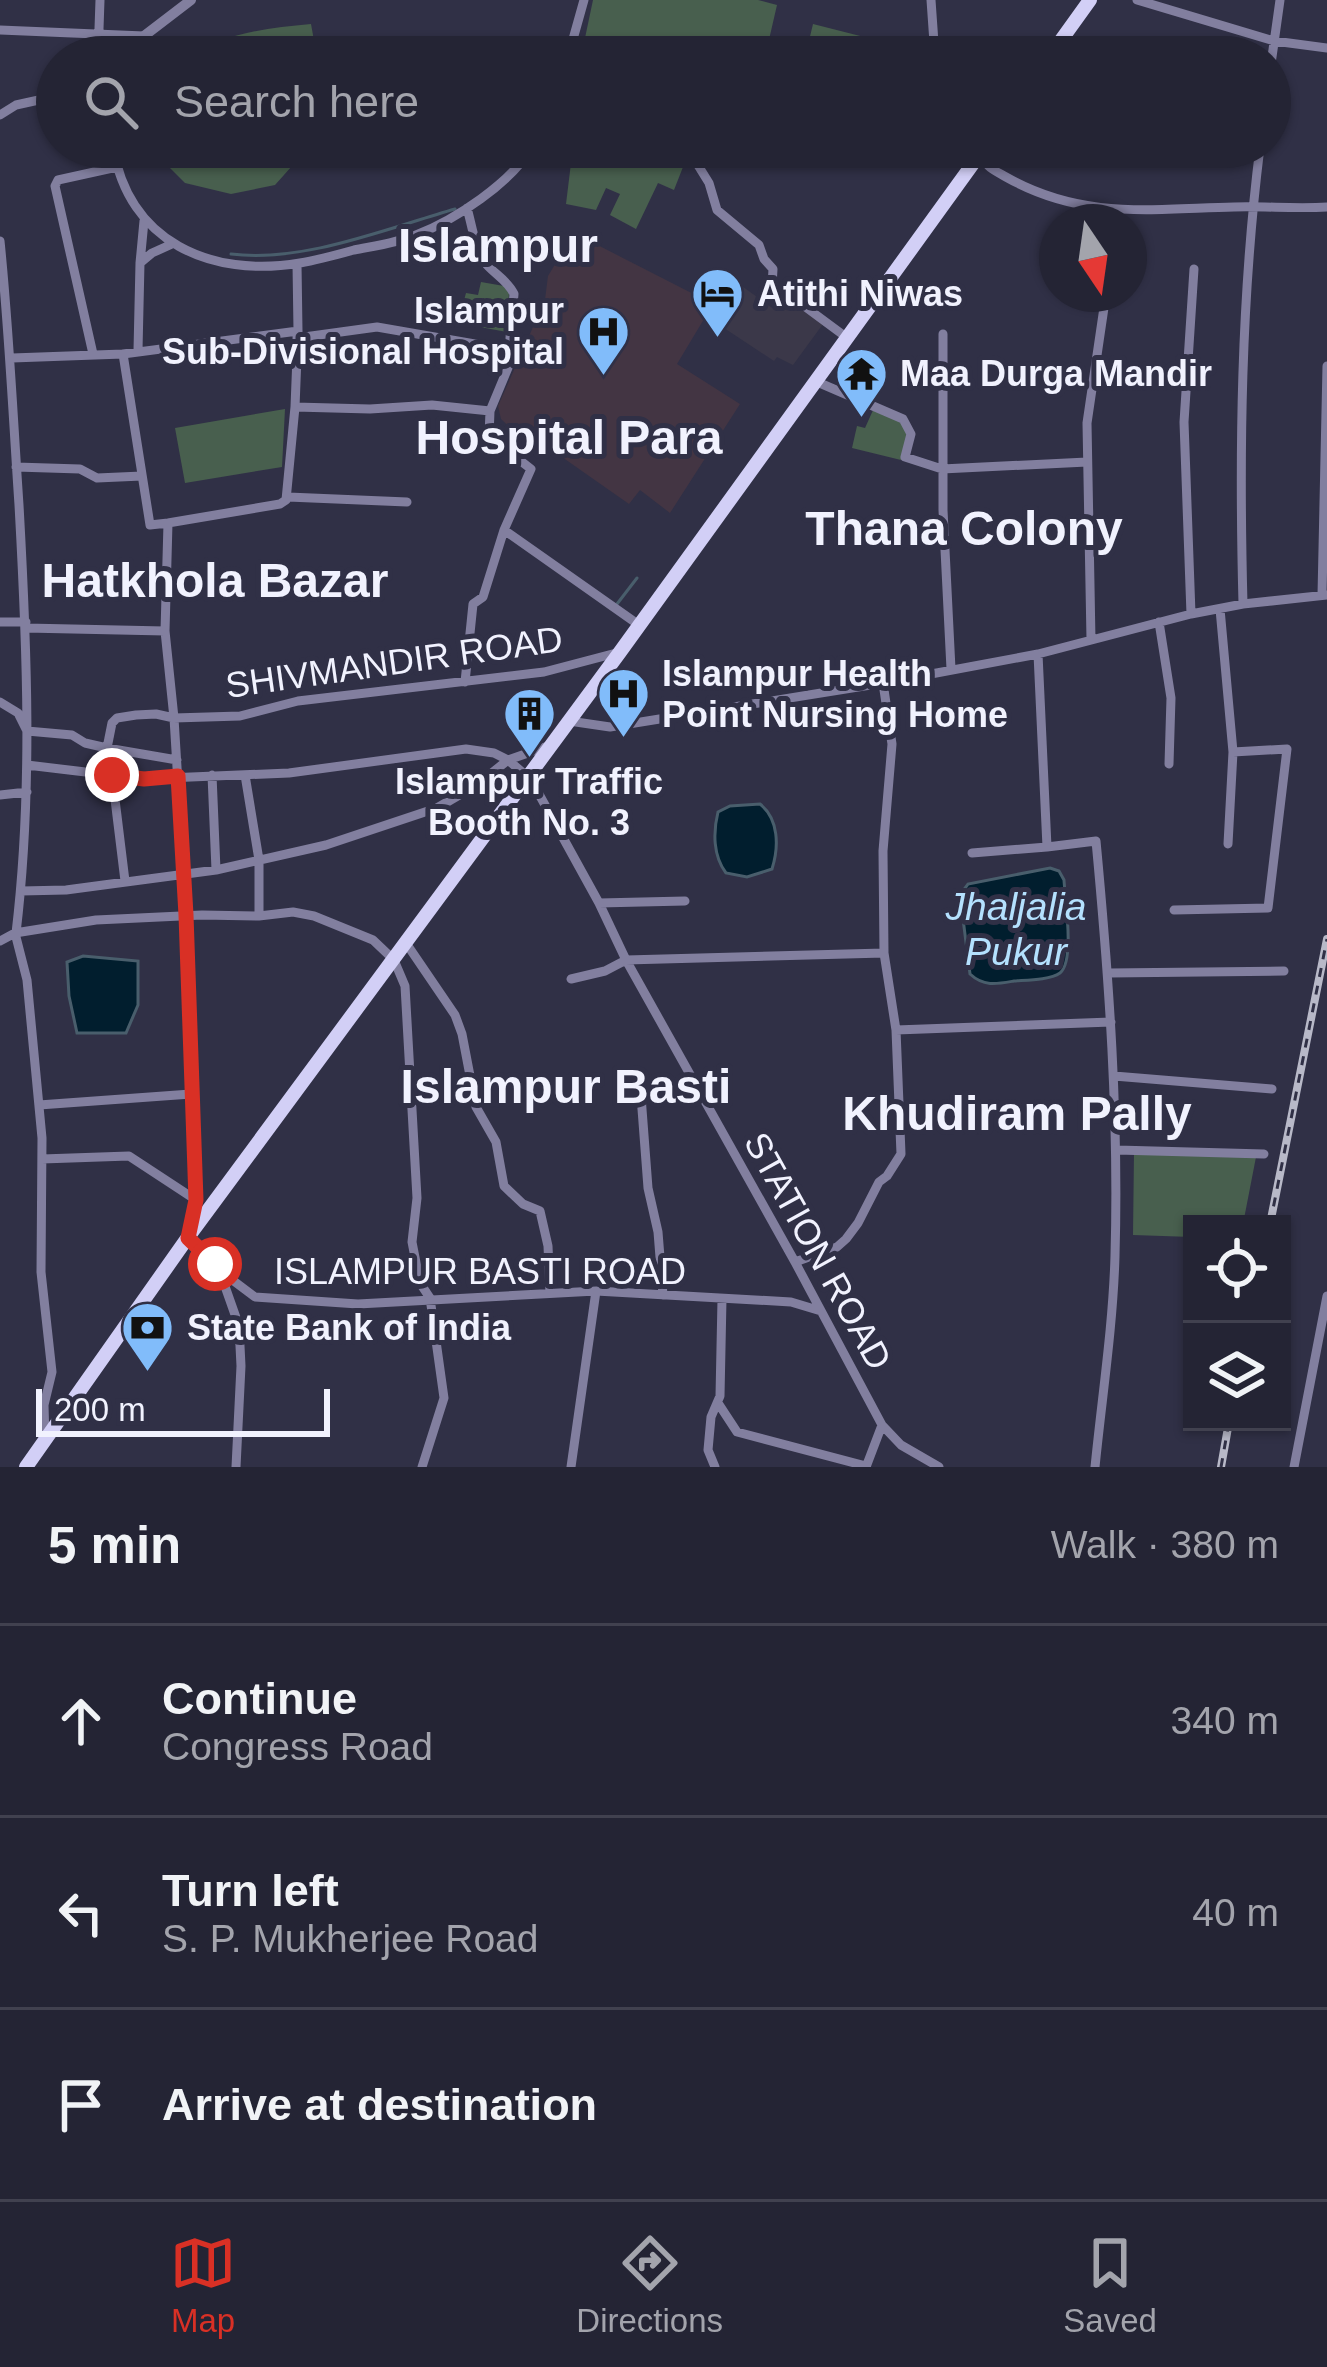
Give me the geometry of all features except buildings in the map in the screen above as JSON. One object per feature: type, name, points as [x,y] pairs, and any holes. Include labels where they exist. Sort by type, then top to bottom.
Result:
[{"type":"main road","points":[[1064,36],[1090,0]]},
{"type":"main road","points":[[26,1467],[188,1238],[532,782],[551,745],[967,168]]},
{"type":"street","points":[[98,35],[100,0]]},
{"type":"street","points":[[0,30],[144,36],[191,0]]},
{"type":"street","points":[[574,36],[584,0]]},
{"type":"street","points":[[931,0],[934,36]]},
{"type":"street","points":[[1137,0],[1257,36]]},
{"type":"street","points":[[1275,36],[1280,0]]},
{"type":"street","points":[[1291,43],[1327,48]]},
{"type":"street","points":[[0,115],[36,101]]},
{"type":"street","points":[[93,354],[55,186],[58,180],[108,168]]},
{"type":"street","points":[[117,168],[131,202],[172,244],[225,263],[296,263],[417,235],[467,208],[514,168]]},
{"type":"street","points":[[700,168],[717,211],[759,245],[773,269],[772,286],[782,298],[792,297],[846,338]]},
{"type":"street","points":[[990,168],[1030,190],[1073,204]]},
{"type":"street","points":[[1243,604],[1239,462],[1258,168]]},
{"type":"street","points":[[1147,214],[1327,207]]},
{"type":"street","points":[[465,682],[473,604],[483,597],[504,530],[531,469],[489,436],[490,411],[515,351],[511,338],[514,294],[484,262],[467,208]]},
{"type":"street","points":[[138,350],[145,220]]},
{"type":"street","points":[[0,241],[12,358],[26,625],[27,792],[15,933],[28,980],[39,1105],[41,1272],[52,1372],[44,1405],[45,1440]]},
{"type":"street","points":[[140,263],[172,244]]},
{"type":"street","points":[[288,497],[298,335],[296,263]]},
{"type":"street","points":[[1191,614],[1184,422],[1194,269]]},
{"type":"street","points":[[1091,640],[1088,422],[1103,312]]},
{"type":"street","points":[[12,358],[123,354],[377,326],[515,351]]},
{"type":"street","points":[[943,334],[942,469],[951,669]]},
{"type":"street","points":[[123,354],[150,525],[280,504],[288,497],[407,502]]},
{"type":"street","points":[[569,721],[610,727],[883,683],[1037,654],[1191,614],[1324,595],[1327,366]]},
{"type":"street","points":[[815,381],[903,418],[910,434],[905,457],[942,469],[1088,462]]},
{"type":"street","points":[[295,407],[432,406],[490,411]]},
{"type":"street","points":[[0,450],[15,448]]},
{"type":"street","points":[[16,467],[80,470],[97,478],[142,476]]},
{"type":"street","points":[[167,524],[165,631],[186,915],[196,1200],[188,1238],[219,1270],[239,1326],[236,1467]]},
{"type":"street","points":[[504,530],[639,625]]},
{"type":"street","points":[[1220,609],[1233,752],[1228,844]]},
{"type":"street","points":[[0,622],[165,631]]},
{"type":"street","points":[[1159,622],[1171,698],[1169,764]]},
{"type":"street","name":"SHIVMANDIR ROAD","points":[[107,748],[117,718],[240,716],[298,700],[544,672],[620,652]]},
{"type":"street","points":[[1037,654],[1047,847]]},
{"type":"street","points":[[795,1262],[846,1239],[879,1182],[902,1154],[896,1030],[884,953],[883,851],[892,744],[883,683]]},
{"type":"street","points":[[0,701],[17,713],[27,731]]},
{"type":"street","points":[[27,731],[72,735],[85,743],[177,760]]},
{"type":"street","points":[[21,891],[66,890],[216,870],[326,845],[437,808],[508,760],[551,745]]},
{"type":"street","points":[[27,765],[144,779],[289,773],[466,749],[494,752],[532,782]]},
{"type":"street","points":[[1174,910],[1268,908],[1287,749],[1233,752]]},
{"type":"street","points":[[112,775],[125,881]]},
{"type":"street","points":[[212,775],[216,870]]},
{"type":"street","points":[[245,775],[259,860],[259,916]]},
{"type":"street","name":"STATION ROAD","points":[[532,782],[882,1425],[901,1445],[939,1467]]},
{"type":"street","points":[[0,795],[27,792]]},
{"type":"street","points":[[972,853],[1096,841],[1109,973],[1117,1150],[1115,1262],[1095,1467]]},
{"type":"street","points":[[599,903],[685,901]]},
{"type":"street","points":[[0,941],[15,933],[95,920],[293,912],[373,940],[394,960],[405,986],[417,1198],[412,1242],[420,1283],[430,1298],[445,1398],[422,1467]]},
{"type":"street","points":[[406,944],[455,1015],[476,1107],[496,1142],[504,1186],[523,1204],[540,1211],[548,1246],[550,1293]]},
{"type":"street","points":[[571,979],[626,960],[884,953]]},
{"type":"street","points":[[1109,973],[1284,971]]},
{"type":"street","points":[[896,1030],[1111,1022]]},
{"type":"street","points":[[1114,1076],[1272,1089]]},
{"type":"street","points":[[39,1105],[191,1094]]},
{"type":"street","points":[[663,1295],[641,1096],[702,1094]]},
{"type":"street","points":[[1117,1150],[1264,1154]]},
{"type":"street","points":[[42,1159],[129,1156],[196,1200]]},
{"type":"street","name":"ISLAMPUR BASTI ROAD","points":[[219,1270],[256,1298],[358,1304],[596,1291],[791,1302],[821,1311]]},
{"type":"street","points":[[571,1467],[596,1291]]},
{"type":"street","points":[[1294,1467],[1327,1296]]},
{"type":"street","points":[[715,1467],[709,1450],[711,1417],[720,1396],[722,1299]]},
{"type":"street","points":[[1312,1371],[1327,1373]]},
{"type":"street","points":[[717,1402],[737,1432],[866,1466],[882,1425]]},
{"type":"shaded area","name":"Islampur Sub-Divisional Hospital","points":[[574,233],[713,304],[677,364],[740,404],[670,513],[640,490],[629,504],[542,443],[520,437],[501,419],[498,406],[545,300],[548,276]]},
{"type":"shaded area","points":[[739,284],[775,310],[798,304],[823,324],[793,365],[777,357],[774,361],[715,322]]},
{"type":"green space","points":[[593,0],[758,0],[777,5],[770,36],[585,36]]},
{"type":"green space","points":[[311,24],[313,36],[236,36],[245,33]]},
{"type":"green space","points":[[813,24],[860,36],[810,36]]},
{"type":"green space","points":[[170,168],[290,168],[275,185],[231,194],[185,183]]},
{"type":"green space","points":[[570,168],[683,168],[674,190],[658,183],[636,229],[610,215],[620,194],[606,188],[596,210],[566,204]]},
{"type":"green space","points":[[481,282],[509,291],[507,332],[458,323],[466,293],[478,295]]},
{"type":"green space","points":[[874,408],[902,421],[907,435],[901,460],[852,448],[857,426],[865,428]]},
{"type":"green space","points":[[285,409],[282,467],[185,483],[175,428]]},
{"type":"green space","points":[[1134,1153],[1256,1157],[1245,1215],[1183,1215],[1183,1237],[1133,1235]]},
{"type":"water","points":[[760,804],[776,834],[772,869],[747,877],[726,873],[715,844],[718,812],[730,806]]},
{"type":"water","name":"Jhaljalia Pukur","points":[[1050,868],[1064,880],[1065,966],[1044,978],[996,984],[975,978],[970,974],[960,895],[968,884]]},
{"type":"water","points":[[83,956],[138,961],[138,1005],[126,1033],[77,1033],[67,962]]},
{"type":"waterway","points":[[231,254],[315,249],[455,209]]},
{"type":"waterway","points":[[617,604],[637,578]]},
{"type":"railway","points":[[1272,1215],[1327,939]]},
{"type":"railway","points":[[1221,1467],[1227,1431]]},
{"type":"place","name":"Atithi Niwas","points":[[718,339]]},
{"type":"place","name":"Islampur Sub-Divisional Hospital","points":[[603,377]]},
{"type":"place","name":"Maa Durga Mandir","points":[[861,419]]},
{"type":"place","name":"Islampur Health Point Nursing Home","points":[[623,740]]},
{"type":"place","name":"Islampur Traffic Booth No. 3","points":[[529,759]]},
{"type":"place","name":"State Bank of India","points":[[148,1373]]},
{"type":"district","name":"Islampur","points":[[498,245]]},
{"type":"district","name":"Hospital Para","points":[[569,437]]},
{"type":"district","name":"Thana Colony","points":[[964,528]]},
{"type":"district","name":"Hatkhola Bazar","points":[[215,580]]},
{"type":"district","name":"Islampur Basti","points":[[566,1086]]},
{"type":"district","name":"Khudiram Pally","points":[[1017,1113]]},
{"type":"route","points":[[112,775],[178,776],[196,1200],[188,1238],[215,1264]]}]
